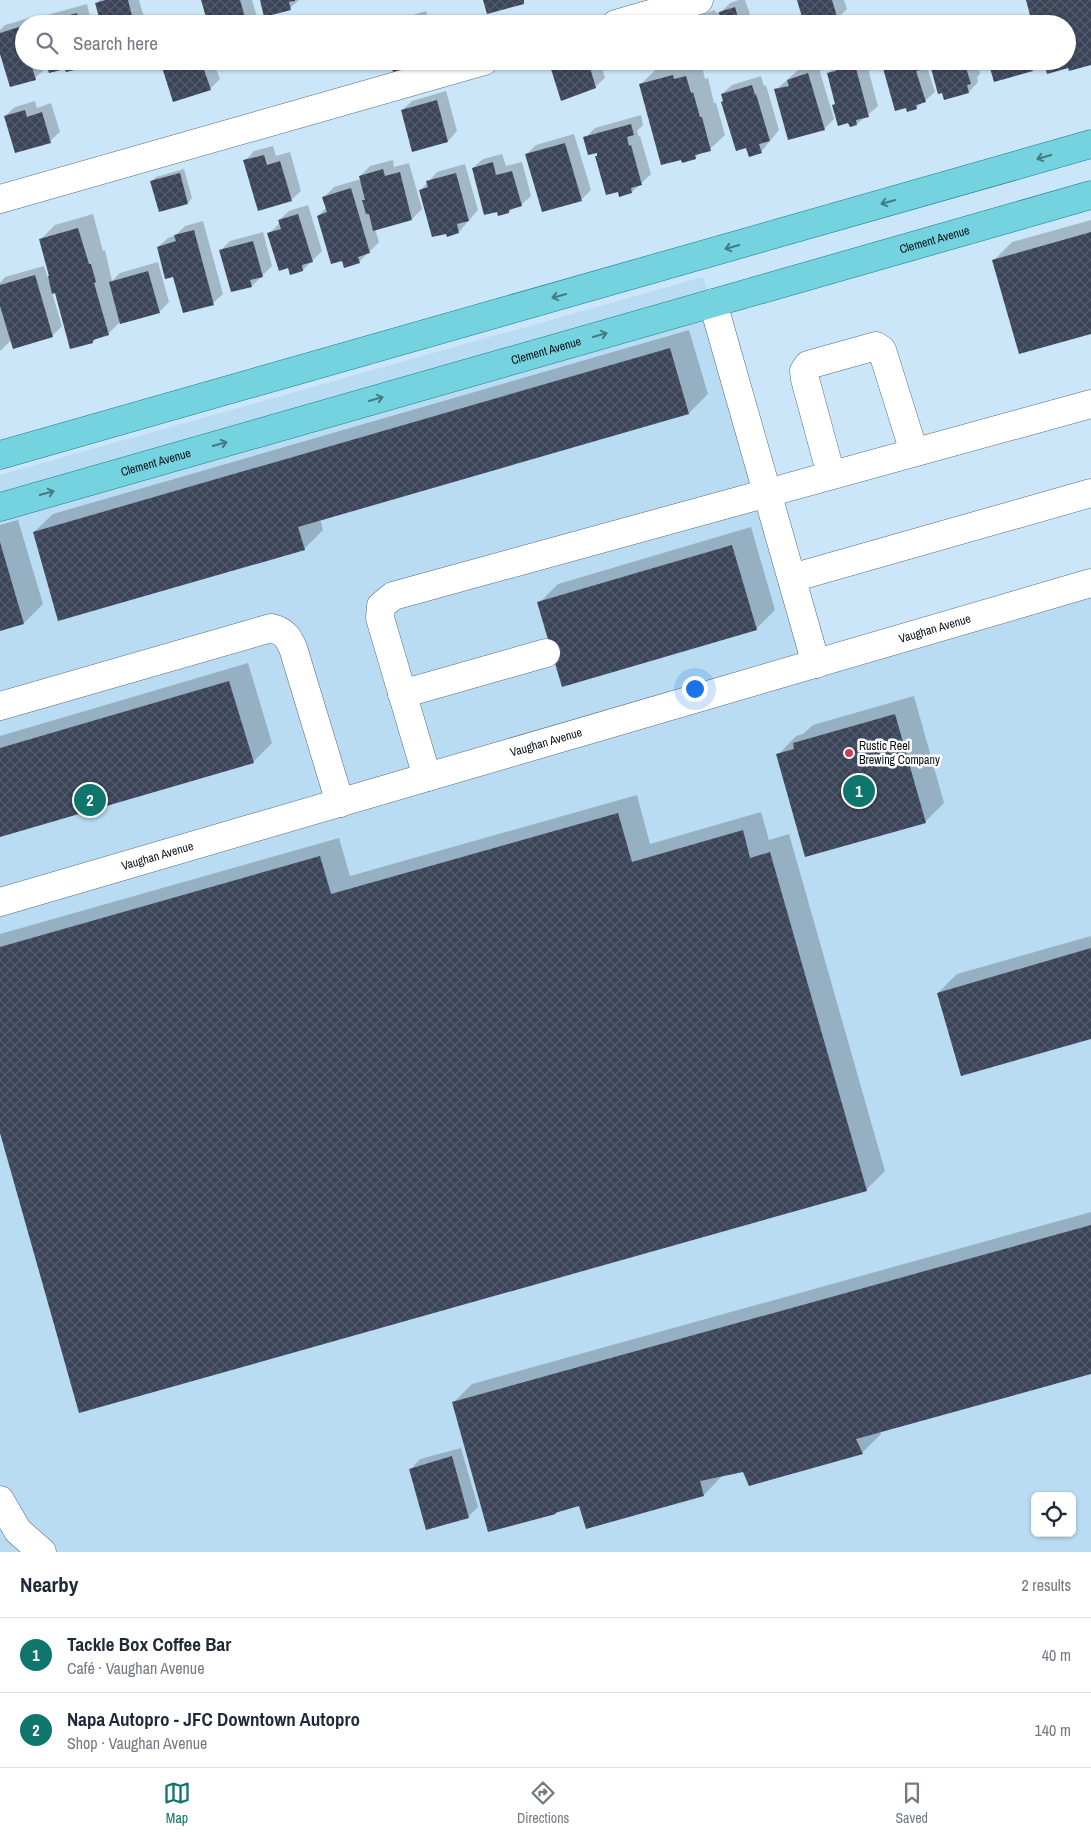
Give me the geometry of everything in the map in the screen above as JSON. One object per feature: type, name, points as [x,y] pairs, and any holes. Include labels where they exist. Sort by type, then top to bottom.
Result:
[{"type":"main road","points":[[0,455],[1091,144]]},
{"type":"main road","name":"Clement Avenue","points":[[0,507],[1091,195]]},
{"type":"street","points":[[647,15],[699,0]]},
{"type":"street","points":[[0,199],[452,70]]},
{"type":"street","points":[[713,303],[816,664]]},
{"type":"street","points":[[831,475],[804,378],[804,371],[808,364],[876,346],[882,350],[914,452]]},
{"type":"street","points":[[427,777],[380,618],[381,606],[393,596],[1091,404]]},
{"type":"street","points":[[792,578],[1091,493]]},
{"type":"street","name":"Vaughan Avenue","points":[[0,902],[1091,583]]},
{"type":"street","points":[[0,706],[271,628],[280,630],[289,637],[293,648],[340,803]]},
{"type":"street","points":[[402,694],[546,653]]},
{"type":"street","points":[[0,1500],[18,1531],[42,1552]]},
{"type":"shaded area","points":[[703,277],[816,668],[1091,592],[1091,1552],[0,1552],[0,475]]},
{"type":"building","points":[[106,0],[128,0],[132,15],[98,15],[95,3]]},
{"type":"building","points":[[201,0],[240,0],[244,15],[205,15]]},
{"type":"building","points":[[260,0],[295,0],[289,2],[291,10],[264,15]]},
{"type":"building","points":[[483,0],[524,0],[524,4],[487,14]]},
{"type":"building","points":[[797,0],[832,0],[836,15],[801,15]]},
{"type":"building","points":[[1026,0],[1091,0],[1091,65],[1076,69],[1076,15],[1030,15]]},
{"type":"building","points":[[735,7],[737,15],[720,15],[719,12]]},
{"type":"building","points":[[15,28],[15,70],[33,70],[36,80],[10,87],[0,54],[0,33]]},
{"type":"building","points":[[48,70],[61,70],[49,73]]},
{"type":"building","points":[[163,70],[204,70],[211,90],[173,102]]},
{"type":"building","points":[[551,70],[591,70],[596,88],[561,101]]},
{"type":"building","points":[[856,70],[869,117],[856,120],[857,125],[850,127],[848,123],[838,126],[832,105],[835,104],[827,73]]},
{"type":"building","points":[[884,70],[918,70],[916,71],[926,102],[916,105],[917,109],[907,112],[906,108],[895,111]]},
{"type":"building","points":[[931,70],[967,70],[971,84],[967,85],[969,93],[944,100],[942,93],[938,94]]},
{"type":"building","points":[[991,70],[1033,71],[994,82]]},
{"type":"building","points":[[1046,70],[1061,70],[1047,74]]},
{"type":"building","points":[[808,73],[825,130],[788,140],[774,89],[789,86],[787,80]]},
{"type":"building","points":[[673,75],[674,79],[686,76],[700,117],[702,117],[711,151],[695,155],[696,159],[682,163],[681,160],[661,165],[639,84]]},
{"type":"building","points":[[752,85],[770,141],[759,144],[762,153],[749,157],[746,148],[736,151],[721,102],[723,101],[721,94]]},
{"type":"building","points":[[437,100],[448,142],[412,152],[401,110]]},
{"type":"building","points":[[25,110],[27,117],[42,112],[51,143],[15,153],[4,116]]},
{"type":"building","points":[[631,124],[634,135],[627,137],[642,185],[631,188],[632,193],[619,197],[618,192],[606,195],[595,156],[597,156],[597,153],[588,155],[583,137]]},
{"type":"building","points":[[565,143],[582,201],[542,212],[525,154]]},
{"type":"building","points":[[264,155],[267,165],[280,161],[292,201],[258,211],[243,160]]},
{"type":"building","points":[[493,162],[496,175],[512,171],[522,206],[498,216],[497,212],[484,215],[472,168]]},
{"type":"building","points":[[383,169],[385,176],[400,172],[412,220],[373,231],[369,214],[366,214],[362,200],[365,200],[359,176]]},
{"type":"building","points":[[180,173],[188,204],[159,212],[150,181]]},
{"type":"building","points":[[456,173],[469,221],[457,224],[459,233],[447,237],[446,234],[432,237],[419,190],[428,187],[426,181]]},
{"type":"building","points":[[351,188],[370,253],[358,257],[360,263],[344,268],[342,261],[331,264],[317,216],[327,212],[322,197]]},
{"type":"building","points":[[298,214],[313,262],[302,265],[303,271],[290,275],[288,268],[279,271],[267,233],[281,229],[278,220]]},
{"type":"building","points":[[78,228],[89,264],[91,264],[96,282],[94,283],[109,335],[93,340],[93,343],[70,349],[55,293],[52,294],[39,239]]},
{"type":"building","points":[[194,230],[214,305],[183,313],[173,277],[165,279],[157,247],[176,241],[174,235]]},
{"type":"building","points":[[1091,232],[1091,334],[1019,354],[992,260]]},
{"type":"building","points":[[253,241],[263,277],[250,280],[252,287],[231,292],[219,250]]},
{"type":"building","points":[[148,271],[160,313],[120,324],[109,282]]},
{"type":"building","points":[[35,275],[53,337],[13,349],[0,306],[0,285]]},
{"type":"building","points":[[670,348],[689,414],[298,527],[305,550],[58,621],[33,532]]},
{"type":"building","points":[[0,542],[24,624],[0,631]]},
{"type":"building","points":[[732,545],[757,630],[562,687],[537,602]]},
{"type":"building","points":[[229,681],[254,763],[0,837],[0,748]]},
{"type":"building","points":[[895,714],[926,823],[805,857],[776,754],[794,749],[793,743]]},
{"type":"building","points":[[618,813],[632,862],[743,830],[750,858],[770,852],[867,1191],[79,1413],[0,1133],[0,947],[320,856],[331,894]]},
{"type":"building","points":[[1091,948],[1091,1039],[961,1076],[937,993]]},
{"type":"building","points":[[1091,1225],[1091,1374],[856,1439],[863,1454],[749,1486],[743,1472],[700,1481],[704,1496],[586,1529],[579,1506],[488,1532],[452,1402]]},
{"type":"building","points":[[452,1456],[469,1518],[426,1530],[409,1469]]},
{"type":"place","name":"Rustic Reel Brewing Company","points":[[849,753]]},
{"type":"place","name":"Tackle Box Coffee Bar","points":[[859,791]]},
{"type":"place","name":"Napa Autopro - JFC Downtown Autopro","points":[[90,800]]}]
